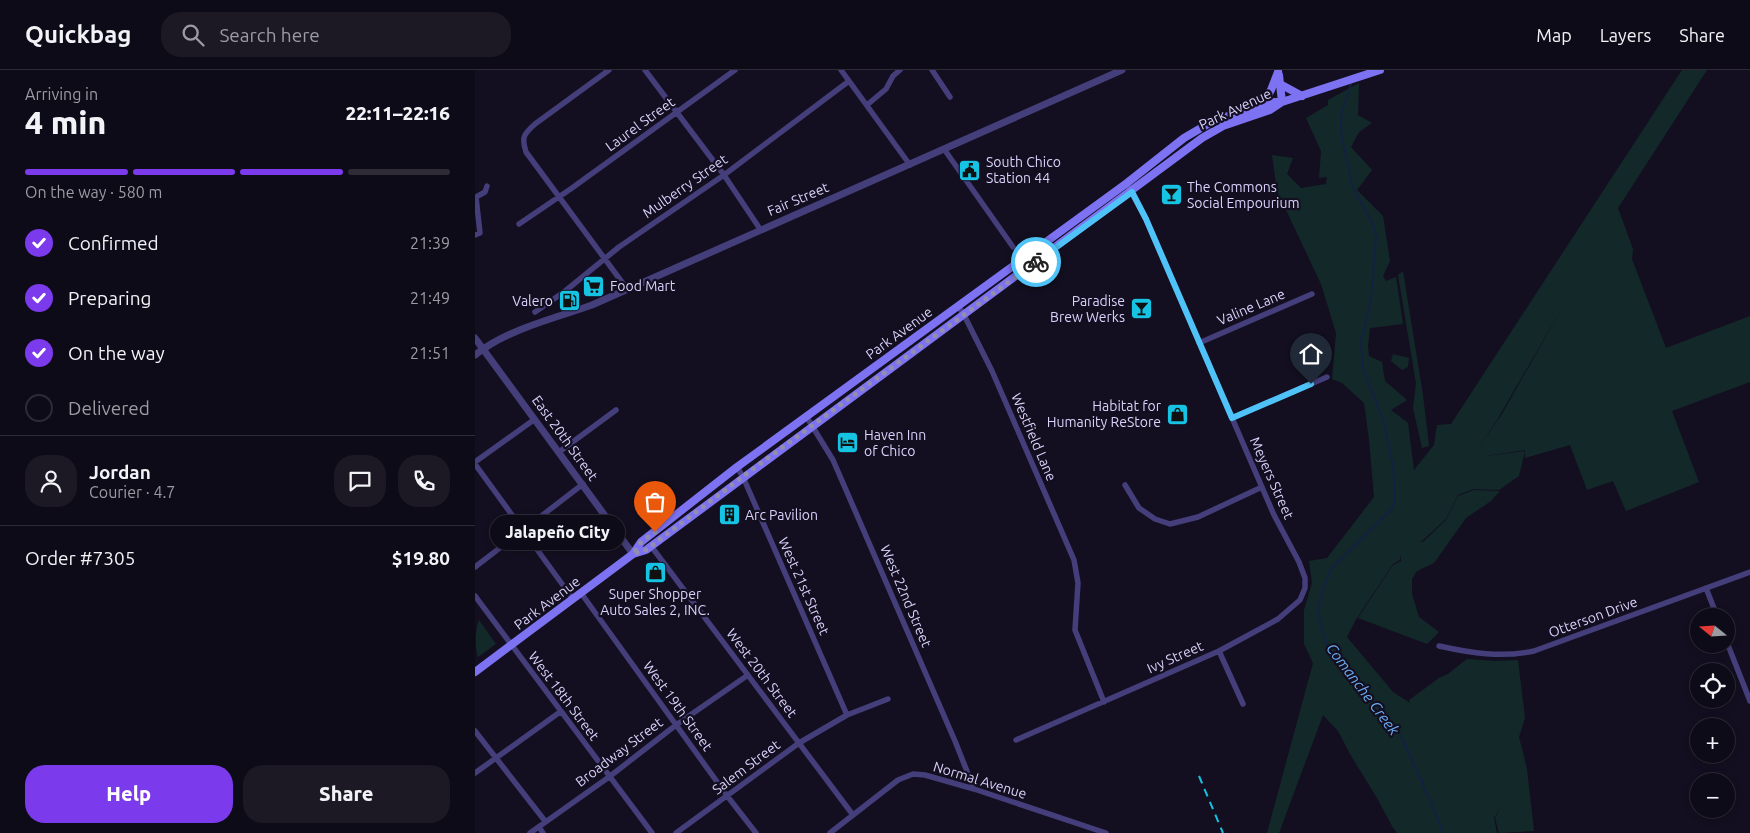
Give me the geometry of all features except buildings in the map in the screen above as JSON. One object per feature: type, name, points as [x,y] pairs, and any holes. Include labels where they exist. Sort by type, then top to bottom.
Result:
[{"type":"main road","points":[[1278,71],[1282,102],[1380,70]]},
{"type":"main road","points":[[1263,104],[1278,71]]},
{"type":"main road","points":[[1280,84],[1302,96]]},
{"type":"main road","name":"Park Avenue","points":[[475,672],[633,554],[641,542],[737,467],[1127,183],[1202,126],[1213,120],[1263,104],[1282,102]]},
{"type":"main road","name":"Park Avenue","points":[[633,554],[646,550],[813,425],[1132,192],[1202,138],[1223,126],[1269,110],[1282,102]]},
{"type":"street","points":[[609,70],[535,124],[526,132],[523,142],[526,152],[627,290]]},
{"type":"street","points":[[645,70],[724,175],[760,229]]},
{"type":"street","name":"Laurel Street","points":[[519,224],[735,70]]},
{"type":"street","points":[[841,70],[910,165]]},
{"type":"street","points":[[867,105],[885,89],[893,76],[900,70]]},
{"type":"street","points":[[932,70],[950,97]]},
{"type":"street","name":"Fair Street","points":[[483,348],[529,326],[592,305],[627,290],[760,229],[910,165],[1121,70]]},
{"type":"street","name":"Mulberry Street","points":[[535,312],[564,292],[605,258],[724,175],[849,81]]},
{"type":"street","points":[[944,149],[1013,247]]},
{"type":"street","name":"Meyers Street","points":[[1127,183],[1146,219],[1262,487],[1299,562]]},
{"type":"street","points":[[475,235],[480,233],[476,197],[485,192],[487,186]]},
{"type":"street","name":"Valine Lane","points":[[1199,342],[1312,294]]},
{"type":"street","name":"Westfield Lane","points":[[958,306],[992,371],[1074,560],[1078,583],[1075,630],[1104,702]]},
{"type":"street","name":"East 20th Street","points":[[475,338],[633,554]]},
{"type":"street","points":[[475,355],[483,348]]},
{"type":"street","points":[[1232,418],[1327,377]]},
{"type":"street","points":[[559,452],[616,410]]},
{"type":"street","name":"West 22nd Street","points":[[806,416],[833,460],[843,482],[955,741],[973,789]]},
{"type":"street","points":[[535,419],[475,463],[573,599]]},
{"type":"street","name":"West 21st Street","points":[[737,467],[847,715]]},
{"type":"street","points":[[475,567],[583,484]]},
{"type":"street","points":[[1125,485],[1139,508],[1155,519],[1170,524],[1198,518],[1262,487]]},
{"type":"street","name":"West 20th Street","points":[[651,546],[853,815]]},
{"type":"street","name":"Ivy Street","points":[[1016,740],[1219,651],[1279,620],[1300,600],[1305,588],[1305,578],[1299,562]]},
{"type":"street","name":"Otterson Drive","points":[[1439,646],[1493,655],[1519,654],[1534,651],[1553,646],[1750,572]]},
{"type":"street","points":[[1706,588],[1714,608]]},
{"type":"street","name":"West 19th Street","points":[[581,593],[756,833]]},
{"type":"street","name":"West 18th Street","points":[[475,596],[651,833]]},
{"type":"street","points":[[1219,651],[1243,704]]},
{"type":"street","points":[[1731,653],[1750,701]]},
{"type":"street","name":"Broadway Street","points":[[530,833],[609,777],[676,725],[748,675]]},
{"type":"street","name":"Salem Street","points":[[676,833],[728,797],[799,743],[847,715],[888,699]]},
{"type":"street","points":[[475,773],[560,712]]},
{"type":"street","points":[[475,731],[545,821]]},
{"type":"street","name":"Normal Avenue","points":[[829,833],[898,780],[913,774],[925,775],[973,789],[1106,833]]},
{"type":"street","points":[[539,827],[543,833]]},
{"type":"green space","points":[[1682,70],[1707,70],[1618,208],[1633,249],[1632,259],[1666,348],[1750,316],[1750,382],[1672,411],[1699,482],[1626,511],[1613,481],[1587,490],[1570,445],[1525,458],[1525,451],[1519,476],[1499,490],[1474,489],[1458,495],[1446,519],[1422,541],[1418,541],[1423,542],[1446,520],[1458,496],[1474,490],[1500,491],[1491,501],[1466,518],[1434,563],[1417,571],[1412,579],[1412,594],[1419,617],[1439,632],[1427,644],[1358,618],[1393,565],[1401,561],[1401,554],[1400,560],[1393,564],[1355,621],[1347,637],[1393,692],[1410,703],[1409,700],[1467,659],[1518,660],[1525,718],[1519,737],[1527,769],[1534,831],[1499,833],[1495,818],[1501,807],[1494,818],[1497,833],[1397,833],[1338,731],[1323,715],[1279,833],[1267,833],[1313,663],[1304,644],[1304,610],[1312,583],[1309,561],[1327,558],[1374,497],[1364,403],[1342,383],[1332,379],[1336,333],[1321,284],[1277,191],[1272,155],[1293,158],[1287,174],[1301,188],[1326,184],[1327,177],[1319,178],[1321,151],[1306,118],[1328,105],[1328,100],[1359,83],[1358,115],[1372,123],[1359,132],[1351,147],[1372,170],[1357,190],[1383,216],[1390,261],[1383,276],[1386,281],[1396,277],[1403,324],[1370,328],[1369,356],[1382,362],[1385,381],[1407,400],[1391,410],[1408,423],[1414,470],[1434,445],[1437,425],[1451,424]],"holes":[[[1562,308],[1502,414],[1476,451],[1497,420]],[[1525,450],[1525,451],[1480,457]]]},
{"type":"green space","points":[[1403,271],[1423,395],[1429,446],[1422,448],[1413,408],[1416,383],[1398,275]]},
{"type":"green space","points":[[1393,354],[1409,358],[1408,367],[1402,370],[1391,361]]},
{"type":"green space","points":[[479,620],[496,644],[478,657],[476,639]]},
{"type":"waterway","name":"Comanche Creek","points":[[1352,81],[1341,114],[1341,133],[1352,186],[1373,224],[1376,236],[1371,302],[1361,341],[1363,369],[1382,417],[1390,449],[1395,501],[1391,510],[1330,570],[1318,606],[1321,627],[1328,647],[1393,724],[1402,738],[1420,779],[1422,779],[1424,790],[1431,802],[1443,833]]},
{"type":"railway","points":[[1199,776],[1223,833]]},
{"type":"way so far","points":[[655,532],[641,542],[633,554],[646,550],[757,466],[1036,262]]},
{"type":"place","name":"South Chico Station 44","points":[[970,170]]},
{"type":"place","name":"The Commons Social Empourium","points":[[1171,195]]},
{"type":"place","name":"Food Mart","points":[[594,286]]},
{"type":"place","name":"Valero","points":[[569,301]]},
{"type":"place","name":"Paradise Brew Werks","points":[[1141,309]]},
{"type":"place","name":"Habitat for Humanity ReStore","points":[[1177,414]]},
{"type":"place","name":"Haven Inn of Chico","points":[[848,443]]},
{"type":"place","name":"Arc Pavilion","points":[[729,515]]},
{"type":"place","name":"Jalapeño City","points":[[655,532]]},
{"type":"place","name":"Super Shopper Auto Sales 2, INC.","points":[[655,572]]},
{"type":"route","points":[[1036,262],[1132,192],[1146,219],[1232,418],[1311,384]]}]
